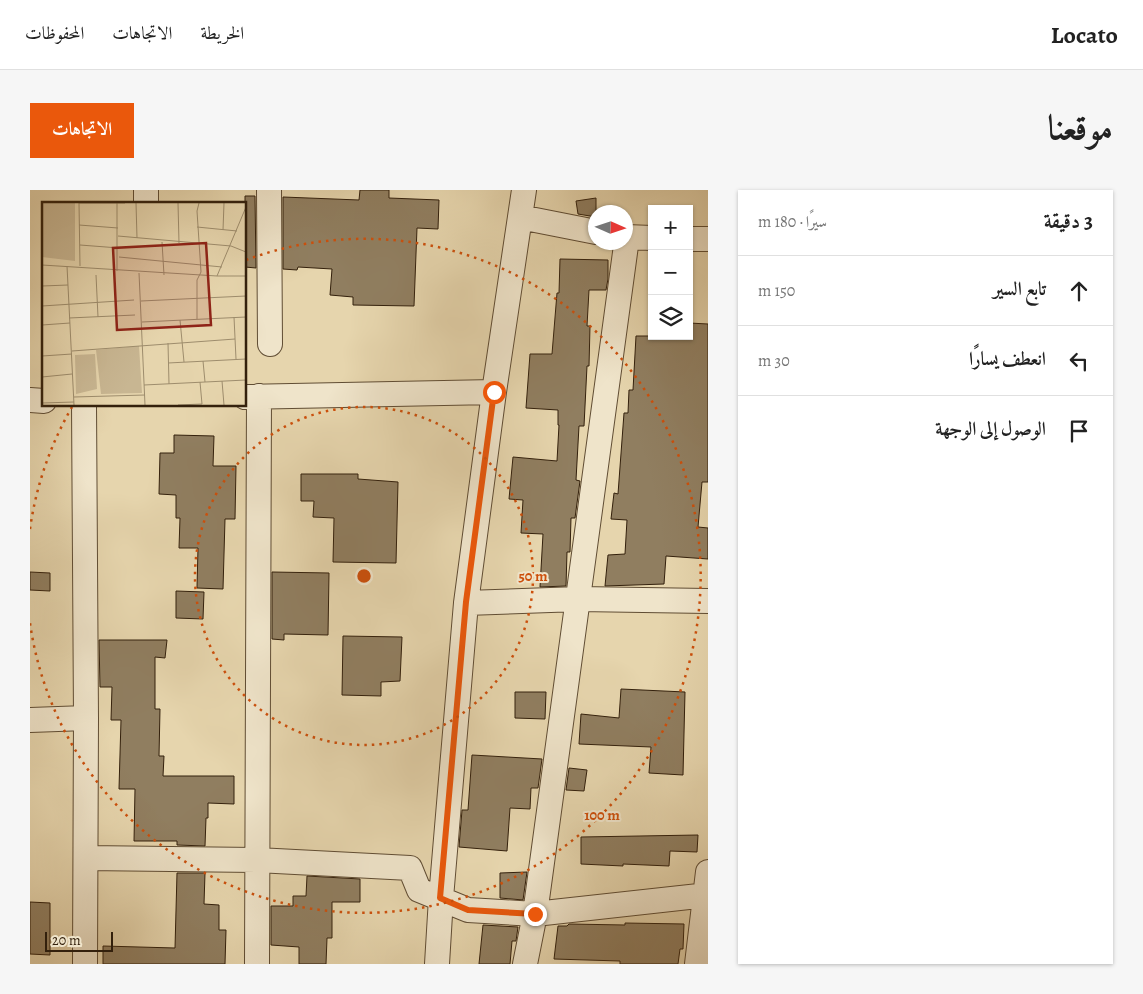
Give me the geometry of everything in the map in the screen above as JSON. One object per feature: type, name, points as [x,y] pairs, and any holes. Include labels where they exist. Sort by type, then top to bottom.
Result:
[{"type":"street","points":[[268,190],[270,344]]},
{"type":"street","points":[[437,964],[440,898],[466,602],[494,392],[524,190]]},
{"type":"street","points":[[520,217],[588,230]]},
{"type":"street","points":[[633,238],[648,238]]},
{"type":"street","points":[[693,239],[708,240]]},
{"type":"street","points":[[525,964],[535,914],[579,599],[624,250]]},
{"type":"street","points":[[257,964],[252,397],[494,392]]},
{"type":"street","points":[[84,406],[86,964]]},
{"type":"street","points":[[466,602],[579,599],[708,601]]},
{"type":"street","points":[[30,720],[86,718]]},
{"type":"street","points":[[86,858],[257,860],[410,868],[418,890],[468,910],[535,914],[707,887],[697,964]]},
{"type":"building","points":[[360,190],[389,190],[389,198],[439,200],[438,229],[417,228],[414,306],[353,305],[353,297],[330,295],[332,269],[298,267],[297,270],[283,269],[283,197],[359,200]]},
{"type":"building","points":[[245,196],[255,196],[256,268],[246,267]]},
{"type":"building","points":[[596,198],[596,205],[588,205],[588,216],[578,214],[576,201]]},
{"type":"building","points":[[560,259],[608,260],[608,279],[606,290],[589,290],[587,326],[590,326],[589,366],[587,366],[584,426],[579,426],[576,480],[580,481],[575,518],[571,518],[566,586],[540,587],[543,534],[521,533],[523,500],[509,499],[513,457],[557,461],[558,410],[526,408],[530,354],[552,354],[557,293],[559,293]]},
{"type":"building","points":[[693,323],[708,324],[708,482],[702,482],[698,527],[708,528],[708,559],[666,556],[664,584],[605,586],[608,555],[625,554],[627,520],[611,519],[614,493],[618,494],[624,413],[628,413],[629,390],[633,390],[636,336],[648,336],[648,340],[693,340]]},
{"type":"building","points":[[174,435],[214,436],[213,466],[236,466],[235,519],[225,519],[223,589],[197,588],[198,548],[179,548],[180,518],[176,518],[176,495],[159,494],[160,453],[174,453]]},
{"type":"building","points":[[301,474],[358,474],[358,479],[398,482],[396,563],[333,562],[334,518],[313,517],[314,501],[301,501]]},
{"type":"building","points":[[30,572],[50,573],[50,591],[30,590]]},
{"type":"building","points":[[272,572],[329,573],[328,635],[284,634],[284,640],[272,639]]},
{"type":"building","points":[[176,591],[204,592],[203,619],[176,618]]},
{"type":"building","points":[[343,636],[402,637],[400,681],[381,682],[381,696],[342,695]]},
{"type":"building","points":[[99,640],[167,640],[165,658],[155,657],[155,709],[160,709],[159,756],[164,756],[163,776],[234,776],[234,804],[208,803],[205,846],[177,845],[177,841],[134,841],[135,789],[119,789],[121,720],[111,720],[112,687],[100,687]]},
{"type":"building","points":[[621,689],[685,692],[683,775],[649,773],[651,747],[579,744],[581,714],[619,718]]},
{"type":"building","points":[[515,692],[546,692],[545,719],[515,718]]},
{"type":"building","points":[[472,755],[542,759],[538,788],[531,788],[530,809],[510,808],[507,851],[459,847],[462,810],[468,810]]},
{"type":"building","points":[[569,768],[587,770],[584,791],[566,790]]},
{"type":"building","points":[[698,835],[697,852],[670,851],[669,866],[581,864],[581,837]]},
{"type":"building","points":[[527,872],[523,900],[500,898],[500,873]]},
{"type":"building","points":[[177,873],[205,873],[204,904],[219,905],[219,930],[226,930],[225,964],[103,964],[103,946],[175,948]]},
{"type":"building","points":[[307,876],[360,879],[360,902],[332,902],[332,938],[327,938],[326,964],[299,964],[299,947],[271,945],[271,906],[293,906],[293,896],[306,896]]},
{"type":"building","points":[[30,902],[50,903],[50,955],[30,954]]},
{"type":"building","points":[[625,923],[684,924],[683,949],[680,949],[678,964],[620,964],[620,961],[554,959],[558,926],[567,926],[569,924],[625,925]]},
{"type":"building","points":[[483,925],[518,927],[516,941],[512,941],[510,964],[479,964]]},
{"type":"route","points":[[494,392],[466,602],[440,898],[468,910],[535,914]]}]
